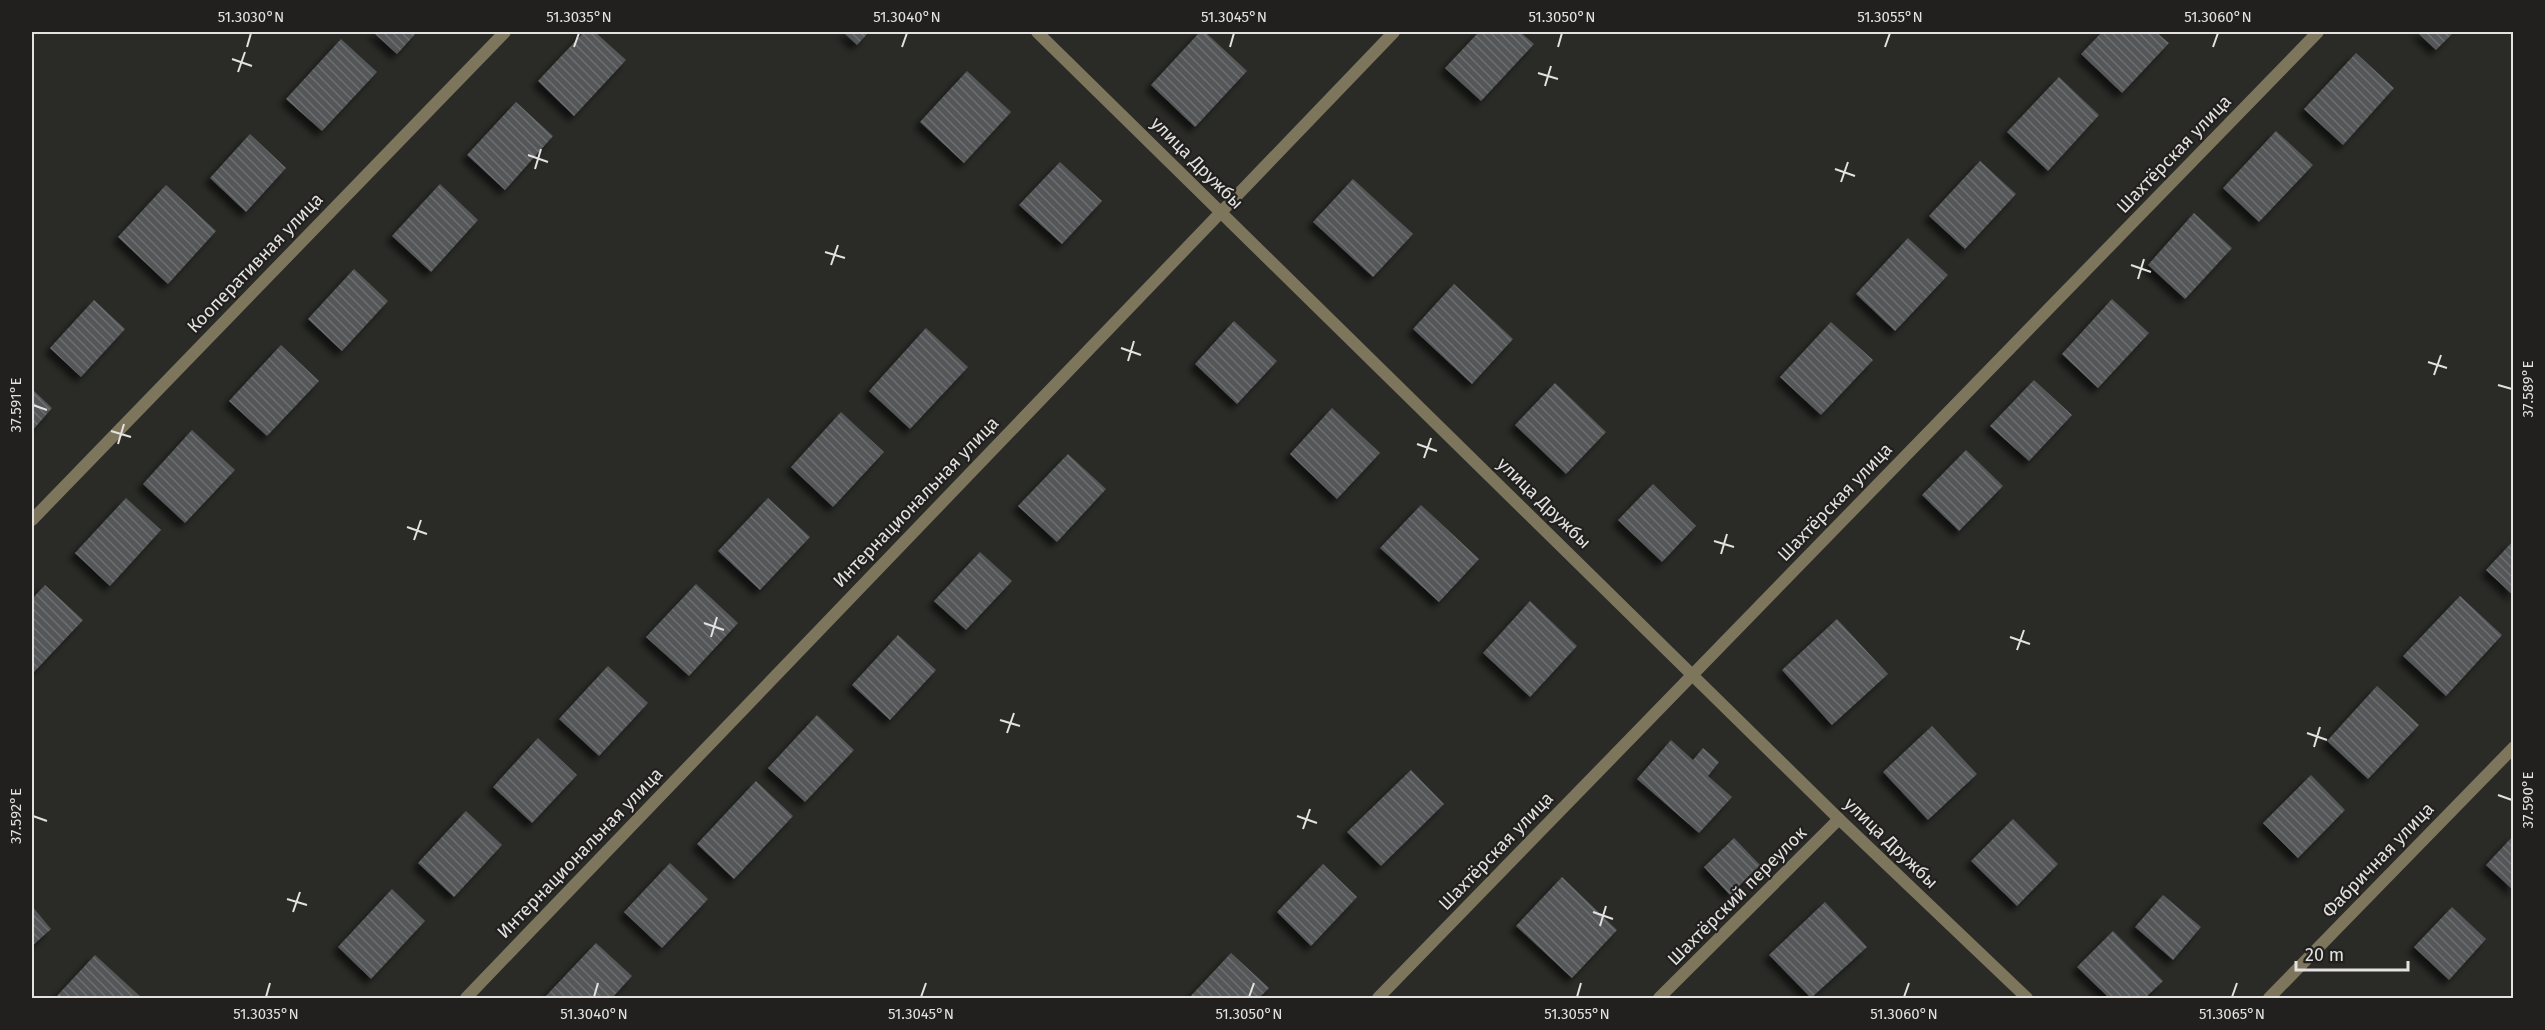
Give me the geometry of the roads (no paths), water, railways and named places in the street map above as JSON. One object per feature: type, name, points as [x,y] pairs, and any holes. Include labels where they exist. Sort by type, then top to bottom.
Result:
[{"type":"street","name":"Кооперативная улица","points":[[32,520],[505,32]]},
{"type":"street","name":"улица Дружбы","points":[[1038,32],[1839,819],[2027,999]]},
{"type":"street","name":"Интернациональная улица","points":[[465,999],[1394,32]]},
{"type":"street","name":"Шахтёрская улица","points":[[1378,999],[2318,32]]},
{"type":"street","name":"Фабричная улица","points":[[2269,999],[2514,747]]},
{"type":"street","name":"Шахтёрский переулок","points":[[1659,999],[1839,819]]}]
